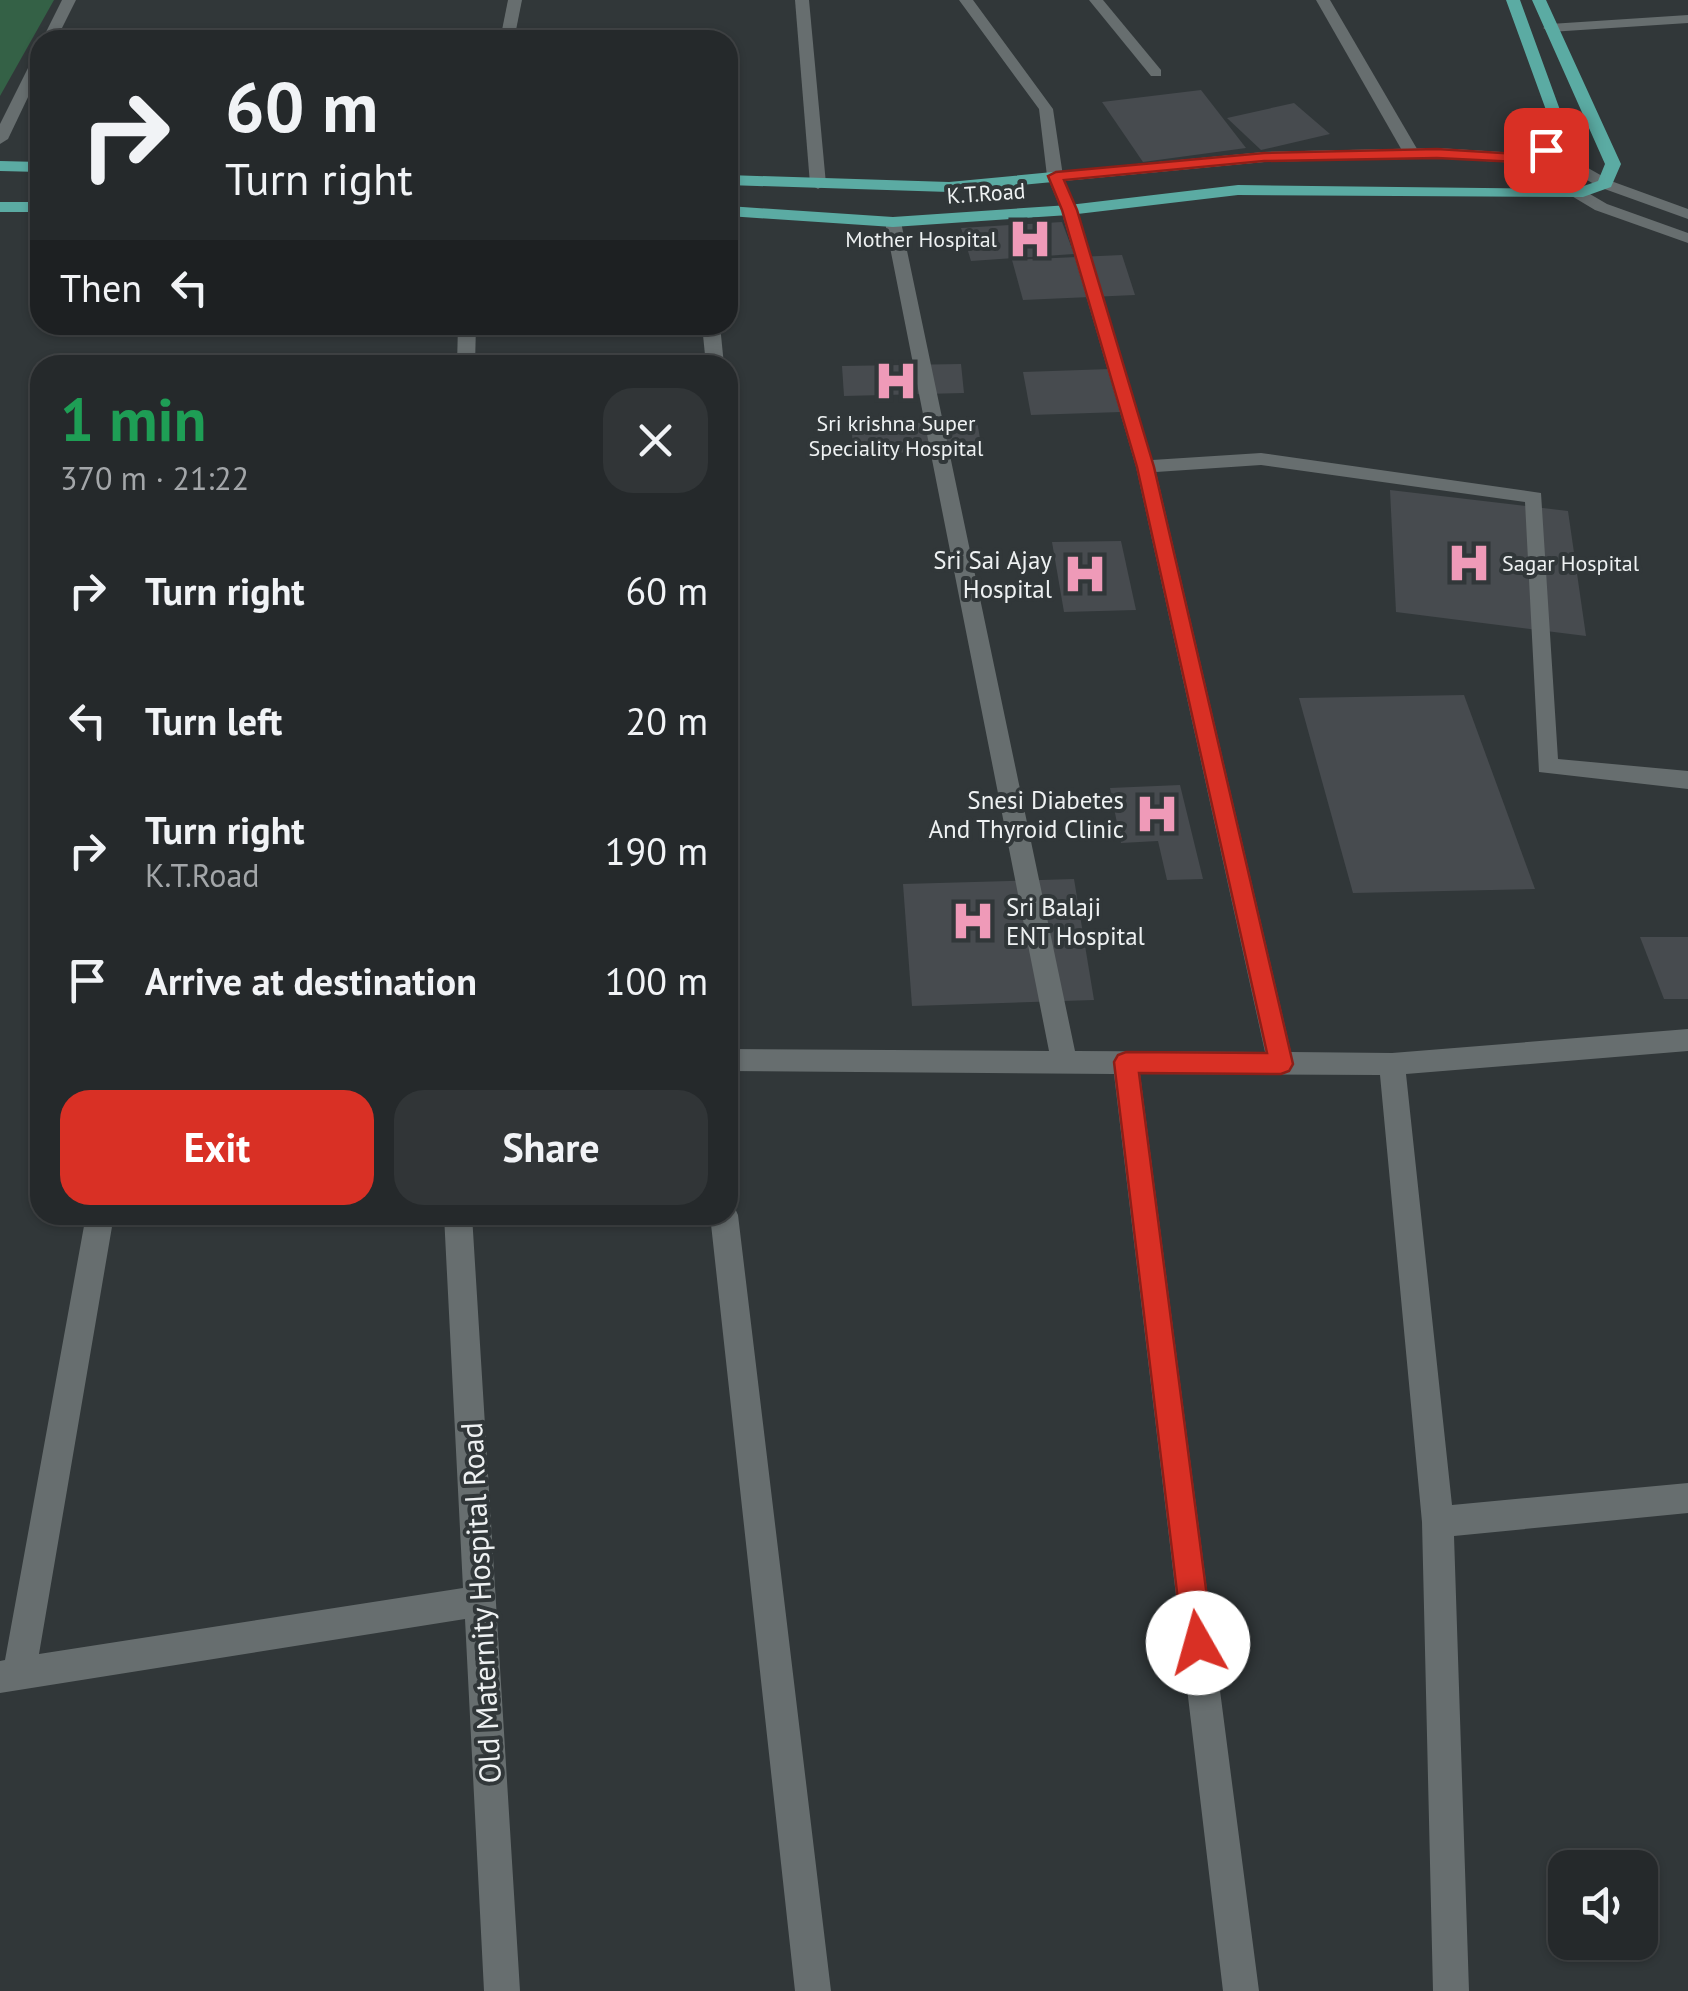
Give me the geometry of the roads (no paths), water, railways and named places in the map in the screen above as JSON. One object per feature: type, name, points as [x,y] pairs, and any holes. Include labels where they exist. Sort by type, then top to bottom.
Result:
[{"type":"main road","points":[[1514,0],[1558,121],[1558,137],[1546,150]]},
{"type":"main road","points":[[1539,0],[1576,86],[1598,123],[1613,164],[1605,184]]},
{"type":"main road","name":"K.T.Road","points":[[738,213],[893,222],[1070,210],[1238,190],[1447,174],[1546,150]]},
{"type":"main road","name":"K.T.Road","points":[[738,180],[949,187],[1264,157],[1412,154],[1447,174],[1577,194],[1605,184]]},
{"type":"main road","points":[[0,166],[30,167]]},
{"type":"main road","points":[[0,207],[30,207]]},
{"type":"street","points":[[54,30],[69,0]]},
{"type":"street","points":[[509,30],[515,0]]},
{"type":"street","points":[[802,0],[818,184]]},
{"type":"street","points":[[966,0],[1046,109],[1056,176],[1070,210],[1145,467],[1281,1064]]},
{"type":"street","points":[[1096,0],[1156,73]]},
{"type":"street","points":[[1323,0],[1412,154]]},
{"type":"street","points":[[1550,28],[1688,19]]},
{"type":"street","points":[[0,139],[30,78]]},
{"type":"street","points":[[1546,150],[1605,184],[1688,214]]},
{"type":"street","points":[[1518,158],[1601,207],[1688,238]]},
{"type":"street","points":[[893,222],[1064,1062]]},
{"type":"street","points":[[1145,467],[1262,459],[1534,497],[1547,766],[1688,780]]},
{"type":"street","points":[[738,1060],[1392,1064],[1688,1040]]},
{"type":"street","points":[[1126,1062],[1241,1991]]},
{"type":"street","points":[[1392,1064],[1438,1522],[1451,1991]]},
{"type":"street","points":[[98,1225],[10,1676],[480,1601]]},
{"type":"street","name":"Old Maternity Hospital Road","points":[[459,1225],[502,1991]]},
{"type":"street","points":[[725,1225],[813,1991]]},
{"type":"street","points":[[1438,1522],[1688,1498]]},
{"type":"place","name":"Mother Hospital","points":[[1030,239]]},
{"type":"place","name":"Sri krishna Super Speciality Hospital","points":[[896,381]]},
{"type":"place","name":"Sagar Hospital","points":[[1469,563]]},
{"type":"place","name":"Sri Sai Ajay Hospital","points":[[1085,574]]},
{"type":"place","name":"Snesi Diabetes And Thyroid Clinic","points":[[1157,814]]},
{"type":"place","name":"Sri Balaji ENT Hospital","points":[[973,921]]}]
